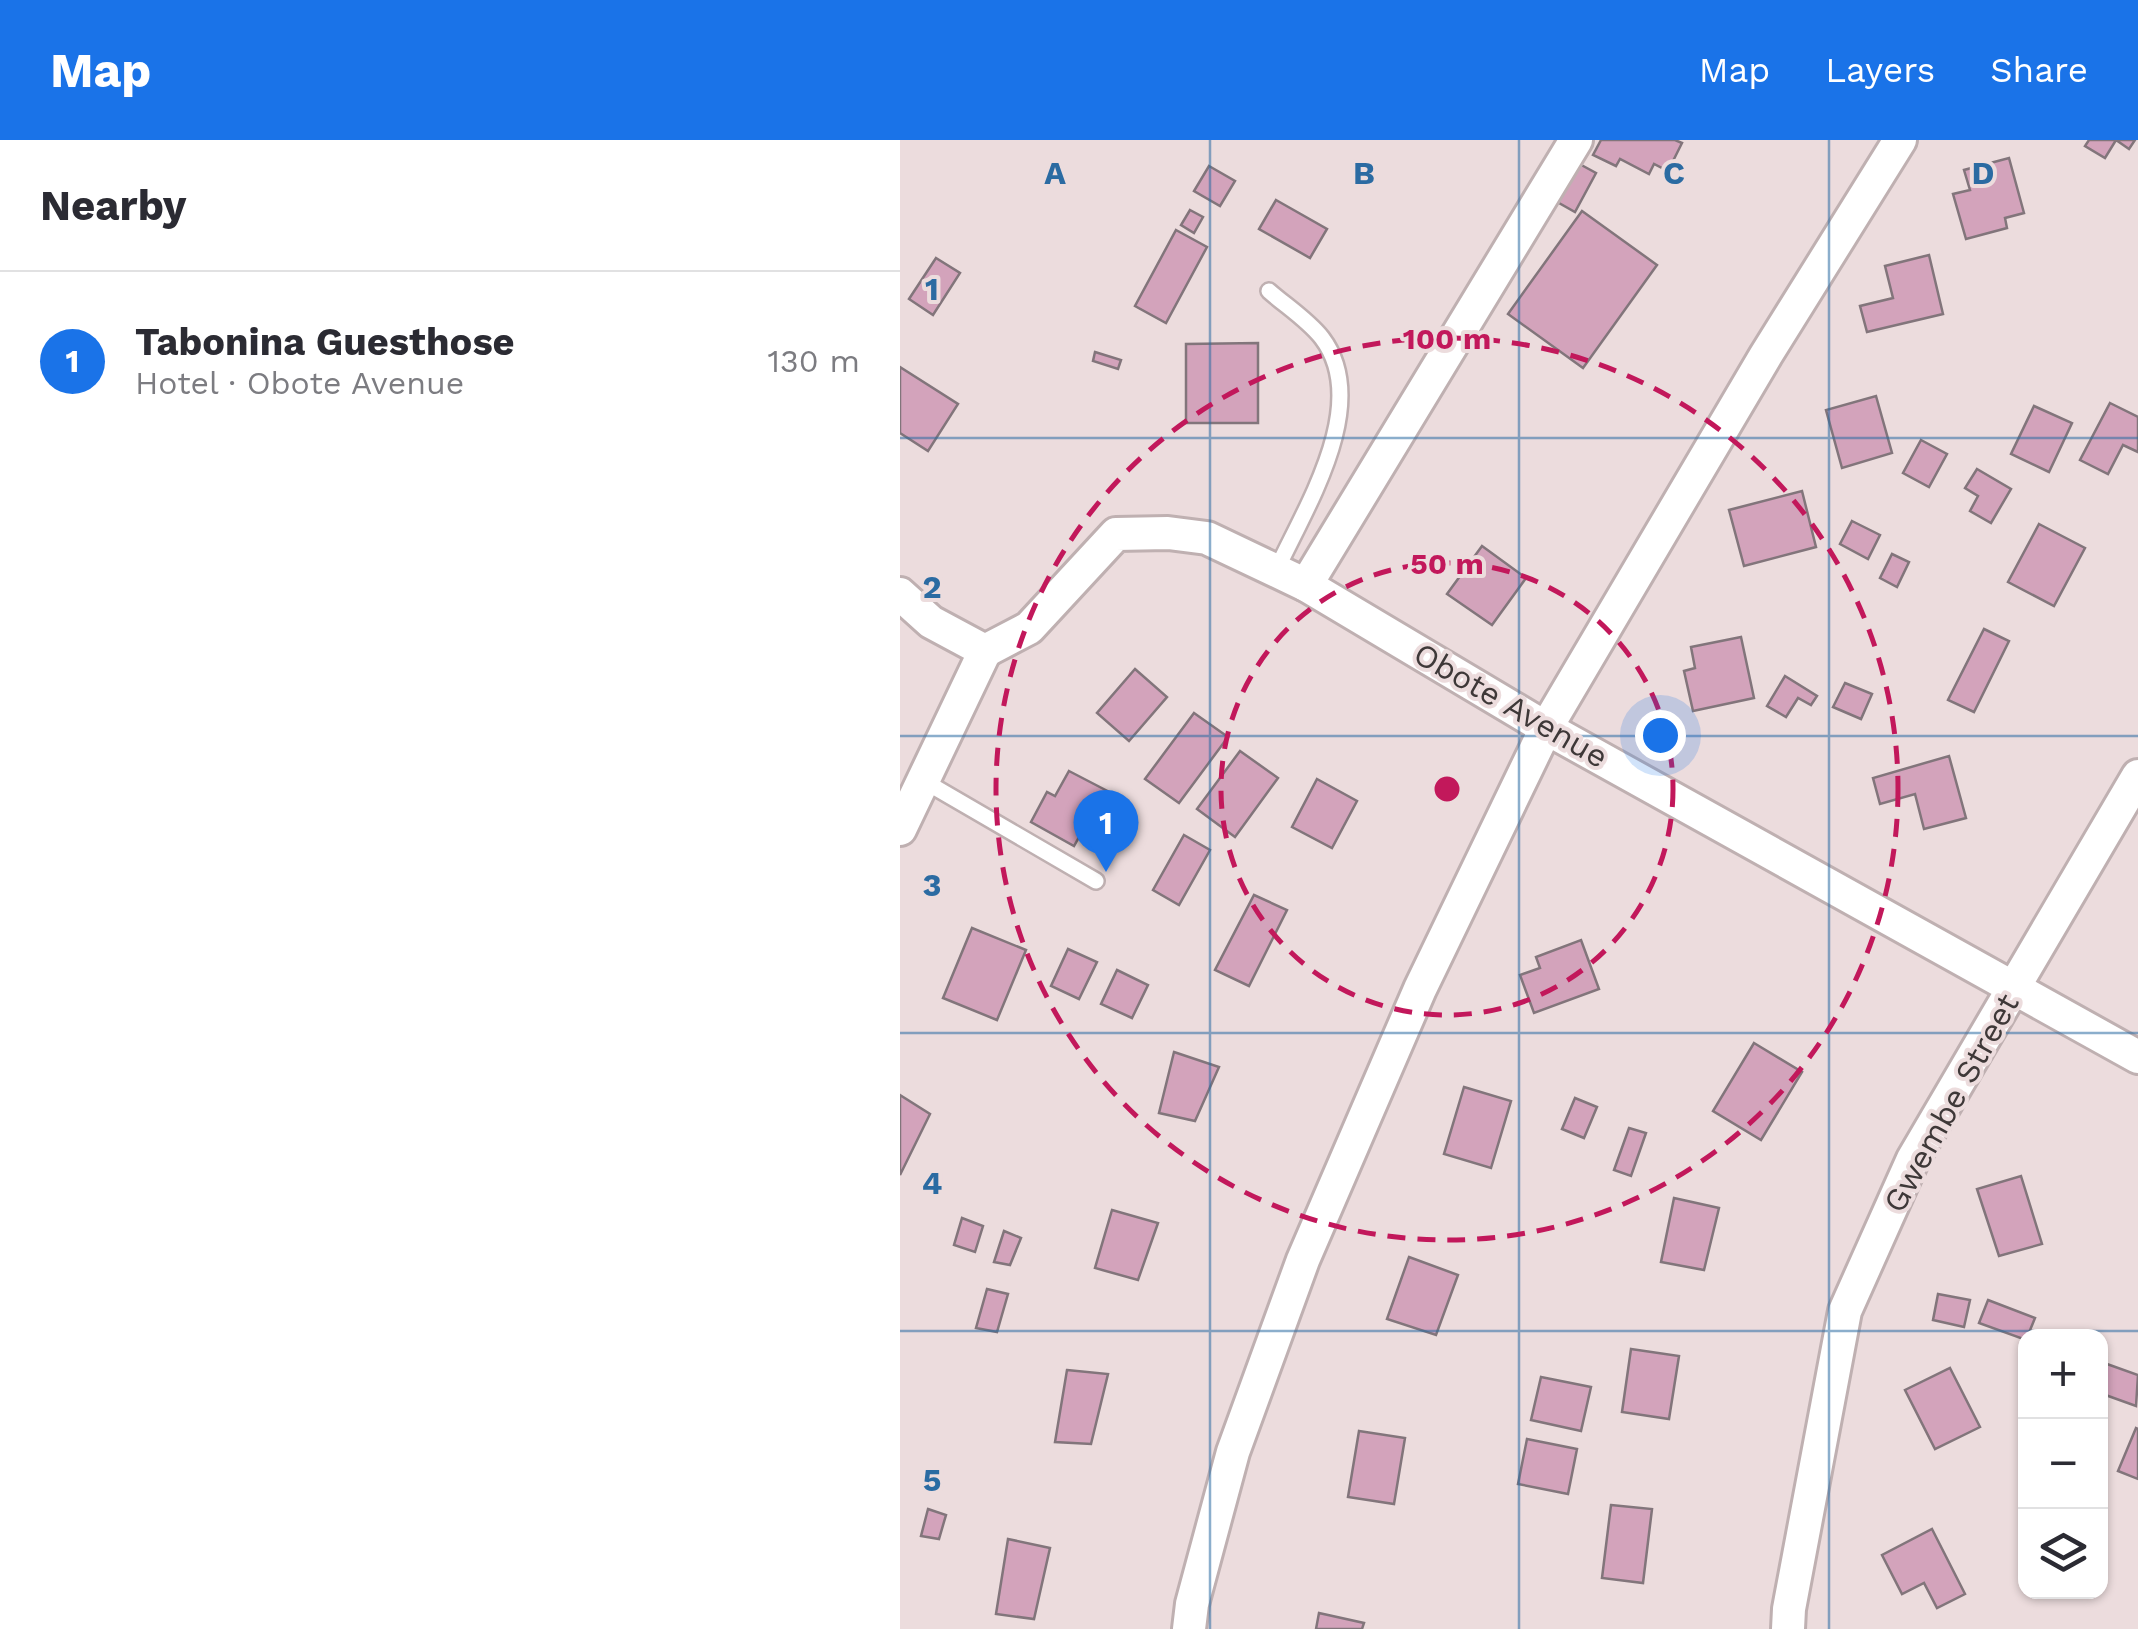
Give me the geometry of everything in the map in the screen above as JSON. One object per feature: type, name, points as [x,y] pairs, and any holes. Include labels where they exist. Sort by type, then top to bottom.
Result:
[{"type":"street","points":[[1306,585],[1576,140]]},
{"type":"street","points":[[1189,1629],[1192,1604],[1233,1452],[1302,1260],[1420,989],[1546,728],[1766,354],[1900,140]]},
{"type":"street","name":"Obote Avenue","points":[[985,651],[1029,628],[1116,534],[1168,533],[1207,538],[1306,585],[1546,728],[2138,1057]]},
{"type":"street","points":[[900,594],[931,622],[985,651],[900,829]]},
{"type":"street","name":"Gwembe Street","points":[[1788,1629],[1845,1311],[1913,1159],[2138,776]]},
{"type":"lane","points":[[1269,292],[1320,336],[1340,378],[1329,458],[1276,571]]},
{"type":"lane","points":[[924,782],[1096,881]]},
{"type":"building","points":[[1601,140],[1682,143],[1668,171],[1654,164],[1649,174],[1620,159],[1616,166],[1593,155]]},
{"type":"building","points":[[2089,140],[2116,140],[2105,158],[2085,146]]},
{"type":"building","points":[[2116,140],[2135,140],[2129,149]]},
{"type":"building","points":[[2009,158],[2024,213],[2005,218],[2007,228],[1966,239],[1953,194],[1970,190],[1964,170]]},
{"type":"building","points":[[1574,161],[1596,173],[1575,212],[1552,199]]},
{"type":"building","points":[[1209,166],[1235,181],[1220,206],[1194,191]]},
{"type":"building","points":[[1276,200],[1327,229],[1310,258],[1259,229]]},
{"type":"building","points":[[1190,210],[1203,217],[1194,233],[1181,225]]},
{"type":"building","points":[[1582,211],[1657,265],[1583,368],[1508,314]]},
{"type":"building","points":[[1176,230],[1207,247],[1166,323],[1135,306]]},
{"type":"building","points":[[1929,255],[1943,314],[1867,332],[1860,306],[1893,298],[1885,266]]},
{"type":"building","points":[[936,258],[960,273],[933,315],[909,299]]},
{"type":"building","points":[[1258,343],[1258,423],[1186,423],[1186,344]]},
{"type":"building","points":[[1095,352],[1121,360],[1118,369],[1093,361]]},
{"type":"building","points":[[900,367],[958,404],[928,451],[900,433]]},
{"type":"building","points":[[1876,396],[1892,453],[1842,468],[1826,410]]},
{"type":"building","points":[[2110,403],[2138,417],[2138,452],[2123,445],[2108,474],[2080,460]]},
{"type":"building","points":[[2034,406],[2072,423],[2049,472],[2011,454]]},
{"type":"building","points":[[1921,440],[1947,454],[1929,487],[1903,473]]},
{"type":"building","points":[[1977,469],[2011,489],[1991,523],[1970,511],[1978,496],[1965,488]]},
{"type":"building","points":[[1802,491],[1816,547],[1744,566],[1729,510]]},
{"type":"building","points":[[1852,521],[1880,535],[1868,559],[1840,544]]},
{"type":"building","points":[[2039,524],[2085,548],[2054,606],[2008,582]]},
{"type":"building","points":[[1482,546],[1526,578],[1492,625],[1447,594]]},
{"type":"building","points":[[1892,554],[1909,562],[1897,587],[1880,578]]},
{"type":"building","points":[[1984,629],[2009,641],[1974,712],[1948,700]]},
{"type":"building","points":[[1741,637],[1754,698],[1693,711],[1684,671],[1695,668],[1691,647]]},
{"type":"building","points":[[1135,669],[1167,697],[1129,741],[1097,713]]},
{"type":"building","points":[[1785,676],[1817,696],[1811,705],[1798,698],[1786,717],[1767,706]]},
{"type":"building","points":[[1845,683],[1872,694],[1861,719],[1833,707]]},
{"type":"building","points":[[1194,713],[1228,737],[1179,803],[1145,779]]},
{"type":"building","points":[[1240,751],[1278,778],[1235,837],[1197,809]]},
{"type":"building","points":[[1949,756],[1966,818],[1924,829],[1915,794],[1880,804],[1873,778]]},
{"type":"building","points":[[1069,771],[1117,796],[1100,827],[1088,821],[1074,846],[1031,822],[1047,792],[1055,796]]},
{"type":"building","points":[[1317,779],[1357,801],[1332,848],[1292,827]]},
{"type":"building","points":[[1184,835],[1210,850],[1179,905],[1153,890]]},
{"type":"building","points":[[1254,895],[1287,910],[1249,986],[1215,970]]},
{"type":"building","points":[[972,928],[1026,950],[997,1020],[943,998]]},
{"type":"building","points":[[1581,940],[1599,989],[1534,1013],[1520,975],[1540,968],[1536,957]]},
{"type":"building","points":[[1068,949],[1097,962],[1079,999],[1051,986]]},
{"type":"building","points":[[1117,970],[1148,985],[1132,1018],[1101,1004]]},
{"type":"building","points":[[1754,1043],[1802,1072],[1761,1140],[1713,1111]]},
{"type":"building","points":[[1174,1052],[1219,1067],[1195,1121],[1159,1113]]},
{"type":"building","points":[[1464,1087],[1511,1101],[1491,1168],[1444,1154]]},
{"type":"building","points":[[900,1095],[930,1114],[900,1175]]},
{"type":"building","points":[[1575,1098],[1597,1107],[1584,1138],[1562,1129]]},
{"type":"building","points":[[1629,1128],[1646,1133],[1631,1176],[1614,1170]]},
{"type":"building","points":[[2021,1176],[2042,1244],[1999,1256],[1977,1189]]},
{"type":"building","points":[[1674,1198],[1719,1208],[1704,1270],[1661,1262]]},
{"type":"building","points":[[1112,1210],[1158,1223],[1138,1280],[1095,1268]]},
{"type":"building","points":[[962,1218],[983,1226],[975,1252],[954,1245]]},
{"type":"building","points":[[1004,1231],[1021,1238],[1010,1265],[994,1262]]},
{"type":"building","points":[[1409,1257],[1458,1275],[1436,1335],[1387,1319]]},
{"type":"building","points":[[987,1289],[1008,1294],[997,1332],[976,1328]]},
{"type":"building","points":[[1938,1294],[1970,1300],[1964,1327],[1933,1320]]},
{"type":"building","points":[[1988,1300],[2035,1318],[2030,1329],[2018,1329],[2018,1337],[1979,1323]]},
{"type":"building","points":[[1631,1349],[1679,1356],[1669,1419],[1622,1412]]},
{"type":"building","points":[[2108,1364],[2138,1375],[2136,1406],[2108,1396]]},
{"type":"building","points":[[1950,1368],[1980,1427],[1935,1449],[1905,1390]]},
{"type":"building","points":[[1067,1370],[1108,1374],[1091,1444],[1055,1442]]},
{"type":"building","points":[[1541,1377],[1591,1387],[1581,1431],[1531,1420]]},
{"type":"building","points":[[2138,1429],[2138,1479],[2118,1471]]},
{"type":"building","points":[[1359,1431],[1405,1438],[1394,1504],[1348,1497]]},
{"type":"building","points":[[1527,1439],[1577,1449],[1568,1494],[1518,1484]]},
{"type":"building","points":[[1611,1505],[1652,1509],[1643,1583],[1602,1578]]},
{"type":"building","points":[[928,1509],[946,1515],[939,1539],[921,1536]]},
{"type":"building","points":[[1932,1529],[1965,1594],[1937,1608],[1924,1583],[1902,1594],[1882,1555]]},
{"type":"building","points":[[1008,1539],[1050,1548],[1034,1619],[996,1614]]},
{"type":"building","points":[[1319,1613],[1364,1623],[1362,1629],[1316,1629]]},
{"type":"place","name":"Tabonina Guesthose","points":[[1106,872]]}]
